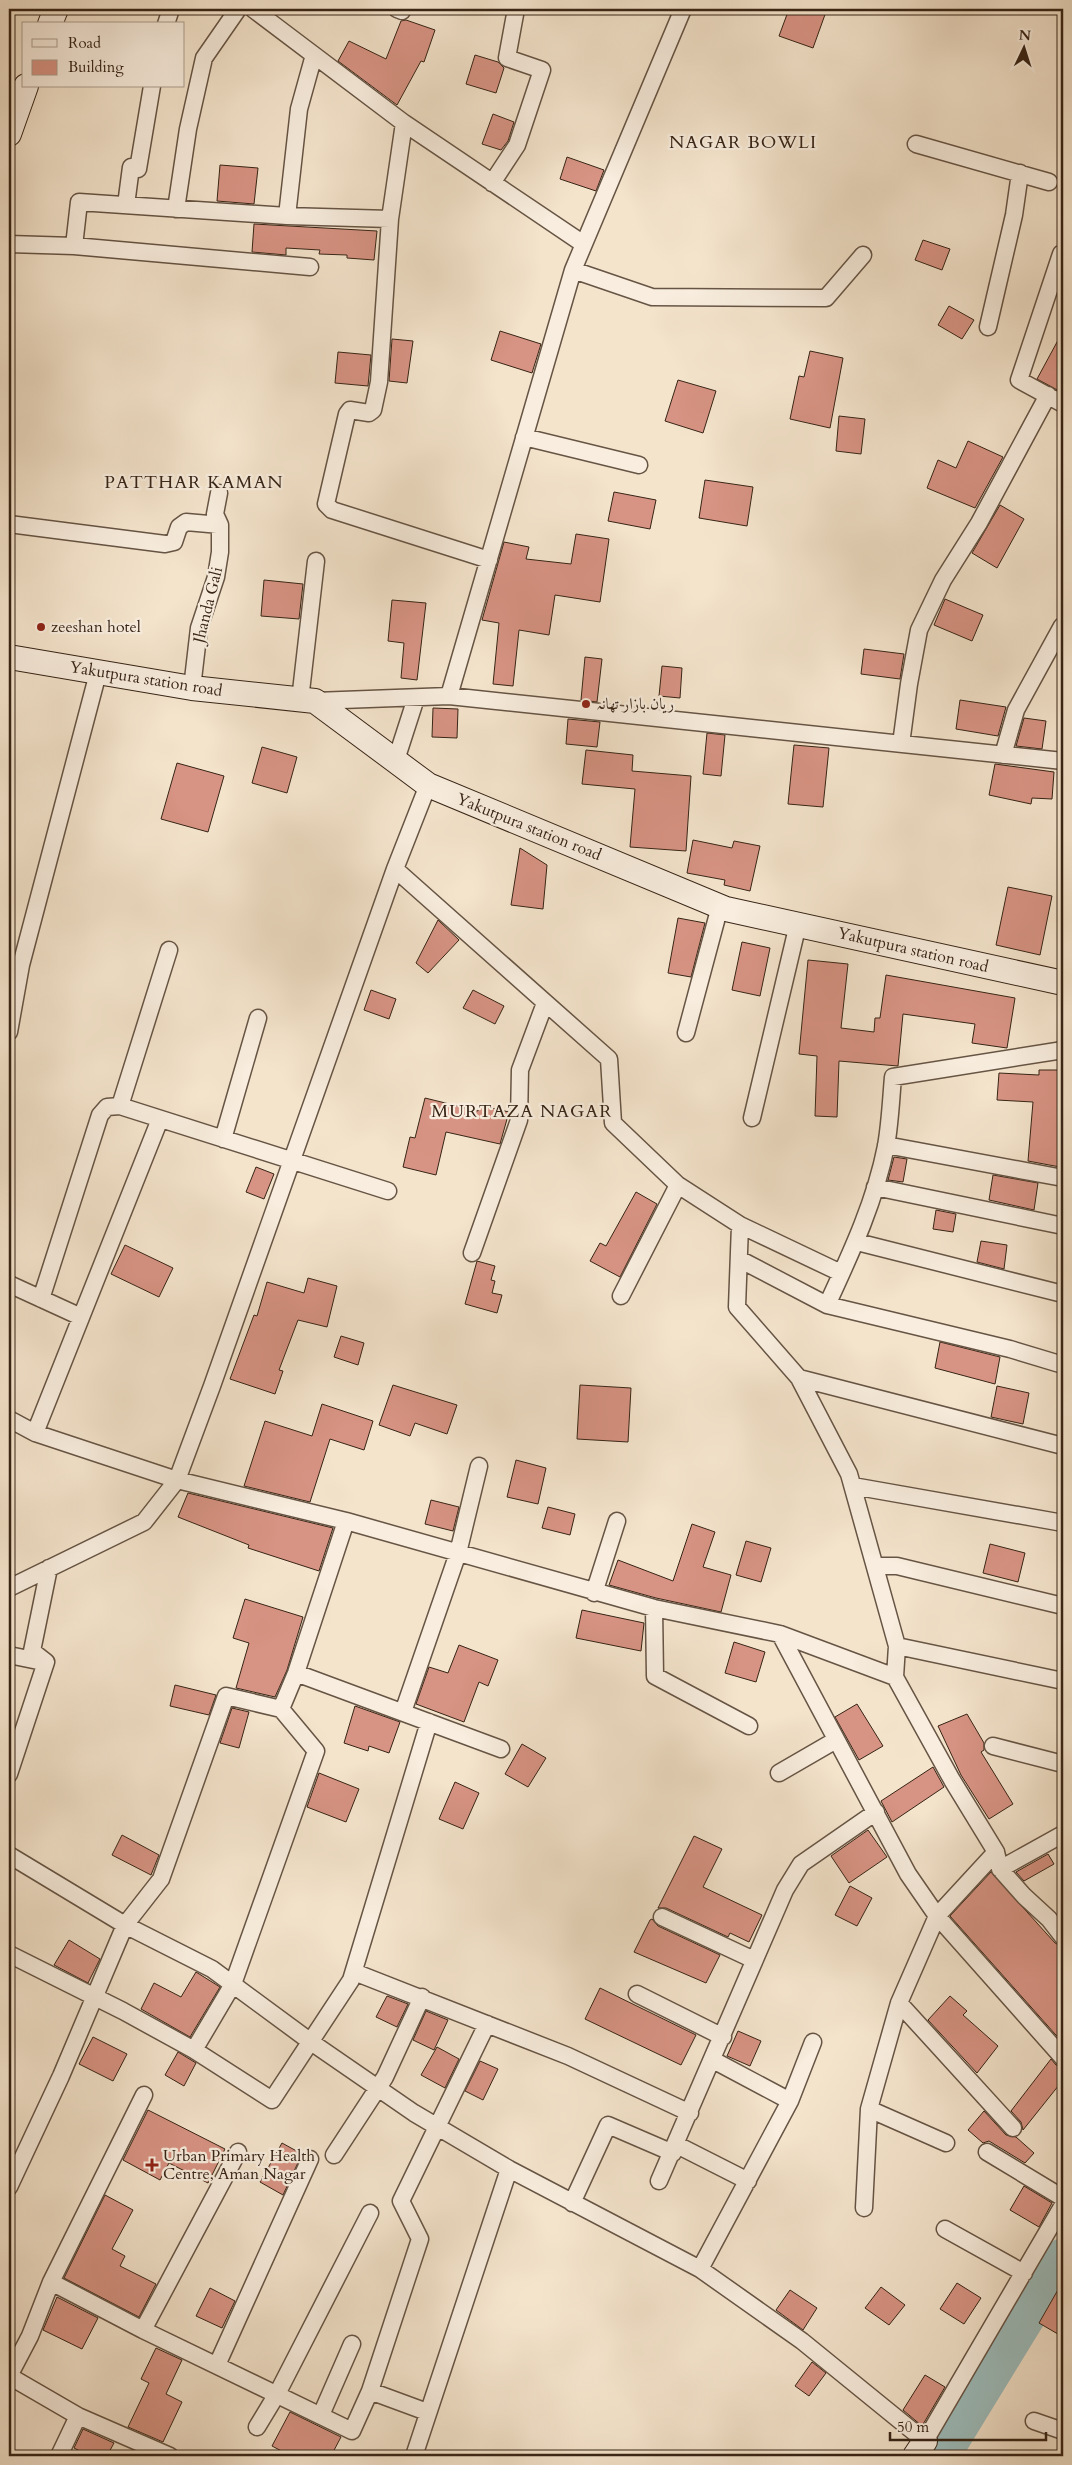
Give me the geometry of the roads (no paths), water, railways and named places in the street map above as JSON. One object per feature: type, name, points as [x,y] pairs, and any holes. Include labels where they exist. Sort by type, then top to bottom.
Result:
[{"type":"street","points":[[51,22],[56,9]]},
{"type":"street","points":[[167,22],[171,9]]},
{"type":"street","points":[[176,208],[188,129],[204,58],[238,9]]},
{"type":"street","points":[[253,9],[404,123],[582,243]]},
{"type":"street","points":[[397,9],[402,12],[403,9]]},
{"type":"street","points":[[492,183],[517,145],[542,70],[507,58],[516,9]]},
{"type":"street","points":[[449,696],[582,243],[683,9]]},
{"type":"street","points":[[287,216],[299,108],[314,55]]},
{"type":"street","points":[[9,134],[25,88]]},
{"type":"street","points":[[126,205],[131,167],[138,169],[152,88]]},
{"type":"street","points":[[404,123],[390,219],[379,382],[374,404],[369,413],[350,410],[347,414],[326,504],[332,510],[489,560]]},
{"type":"street","points":[[916,144],[1049,182]]},
{"type":"street","points":[[988,327],[1014,215],[1020,173]]},
{"type":"street","points":[[74,246],[79,202],[287,216],[390,219]]},
{"type":"street","points":[[9,244],[74,246],[310,267]]},
{"type":"street","points":[[1063,254],[1061,254],[1019,380],[1063,404]]},
{"type":"street","points":[[573,270],[652,297],[826,298],[864,255]]},
{"type":"street","points":[[901,744],[919,630],[943,580],[984,516],[1048,395]]},
{"type":"street","points":[[524,437],[639,465]]},
{"type":"street","name":"Jhanda Gali","points":[[192,688],[199,628],[218,568],[220,525],[215,514],[218,493]]},
{"type":"street","points":[[9,524],[165,544],[174,542],[179,527],[186,522],[220,525]]},
{"type":"street","points":[[316,561],[307,700],[449,696],[1063,761]]},
{"type":"street","points":[[1003,755],[1016,710],[1062,626]]},
{"type":"street","name":"Yakutpura station road","points":[[9,657],[192,688],[307,700],[396,760],[428,785],[720,906],[1063,983]]},
{"type":"street","points":[[9,1032],[15,964],[98,673]]},
{"type":"street","points":[[396,760],[416,698]]},
{"type":"street","points":[[9,1588],[144,1522],[177,1480],[395,869],[428,785]]},
{"type":"street","points":[[395,869],[609,1059],[613,1123],[678,1185],[740,1225],[841,1274]]},
{"type":"street","points":[[686,1033],[720,906]]},
{"type":"street","points":[[752,1118],[798,924]]},
{"type":"street","points":[[120,1106],[169,950]]},
{"type":"street","points":[[472,1253],[519,1120],[520,1070],[545,1003]]},
{"type":"street","points":[[223,1140],[258,1018]]},
{"type":"street","points":[[828,1304],[856,1242],[876,1187],[886,1145],[894,1077],[1063,1050]]},
{"type":"street","points":[[41,1298],[100,1115],[107,1107],[120,1106],[388,1191]]},
{"type":"street","points":[[34,1433],[160,1119]]},
{"type":"street","points":[[886,1145],[1063,1178]]},
{"type":"street","points":[[621,1296],[678,1185]]},
{"type":"street","points":[[876,1187],[1063,1226]]},
{"type":"street","points":[[740,1225],[737,1307],[799,1378],[849,1474],[897,1646],[895,1676],[996,1852],[1000,1869],[1024,1896],[1049,1919],[1063,1937]]},
{"type":"street","points":[[856,1242],[1063,1294]]},
{"type":"street","points":[[739,1259],[828,1304],[1010,1349],[1063,1365]]},
{"type":"street","points":[[9,1284],[81,1317]]},
{"type":"street","points":[[799,1378],[1063,1446]]},
{"type":"street","points":[[9,1419],[34,1433],[177,1480],[346,1521],[654,1608],[780,1634],[895,1676]]},
{"type":"street","points":[[403,1712],[458,1553],[479,1466]]},
{"type":"street","points":[[853,1486],[1063,1523]]},
{"type":"street","points":[[281,1709],[296,1673],[346,1521]]},
{"type":"street","points":[[594,1592],[617,1521]]},
{"type":"street","points":[[875,1566],[897,1566],[1063,1606]]},
{"type":"street","points":[[46,1662],[32,1651],[49,1568]]},
{"type":"street","points":[[654,1608],[655,1676],[749,1726]]},
{"type":"street","points":[[780,1634],[908,1874],[937,1916],[1063,2058]]},
{"type":"street","points":[[897,1646],[1063,1681]]},
{"type":"street","points":[[9,1655],[46,1662]]},
{"type":"street","points":[[9,1774],[46,1662]]},
{"type":"street","points":[[296,1673],[502,1749]]},
{"type":"street","points":[[9,2187],[61,2076],[125,1925],[161,1880],[226,1696],[281,1709],[316,1751],[233,1984],[194,2050]]},
{"type":"street","points":[[9,1954],[194,2050],[272,2100],[351,1980],[430,1722]]},
{"type":"street","points":[[779,1774],[836,1740]]},
{"type":"street","points":[[993,1746],[1063,1764]]},
{"type":"street","points":[[659,2181],[675,2149],[785,1890],[801,1864],[876,1812]]},
{"type":"street","points":[[1000,1869],[1063,1834]]},
{"type":"street","points":[[864,2208],[870,2108],[899,2003],[937,1916],[996,1852]]},
{"type":"street","points":[[9,1854],[125,1925],[212,1969],[311,2042],[414,2112],[509,2169],[700,2269],[802,2341],[920,2449],[1063,2205]]},
{"type":"street","points":[[662,1917],[754,1960]]},
{"type":"street","points":[[354,1972],[422,1997],[568,2056],[690,2113]]},
{"type":"street","points":[[637,1994],[723,2037]]},
{"type":"street","points":[[334,2155],[378,2088],[422,1997]]},
{"type":"street","points":[[899,2003],[1013,2128]]},
{"type":"street","points":[[51,2282],[144,2330],[352,2431],[370,2391],[420,2239],[401,2201],[487,2024]]},
{"type":"street","points":[[700,2269],[790,2101],[813,2042]]},
{"type":"street","points":[[713,2060],[790,2101]]},
{"type":"street","points":[[144,2095],[51,2282],[30,2336],[9,2376],[78,2416],[160,2454]]},
{"type":"street","points":[[870,2108],[946,2143]]},
{"type":"street","points":[[572,2203],[608,2125],[675,2149],[748,2181]]},
{"type":"street","points":[[144,2330],[238,2152]]},
{"type":"street","points":[[987,2152],[1063,2198]]},
{"type":"street","points":[[217,2365],[310,2160]]},
{"type":"street","points":[[414,2456],[509,2169]]},
{"type":"street","points":[[257,2428],[277,2394],[370,2213]]},
{"type":"street","points":[[945,2229],[1024,2274]]},
{"type":"street","points":[[321,2415],[352,2344]]},
{"type":"street","points":[[370,2391],[427,2412]]},
{"type":"street","points":[[59,2456],[78,2416]]},
{"type":"street","points":[[1034,2421],[1063,2431]]},
{"type":"waterway","points":[[941,2456],[1063,2257]]},
{"type":"place","name":"zeeshan hotel","points":[[41,627]]},
{"type":"place","name":"ریان بازار تھانہ","points":[[586,704]]},
{"type":"place","name":"Urban Primary Health Centre, Aman Nagar","points":[[152,2165]]},
{"type":"district","name":"NAGAR BOWLI","points":[[743,142]]},
{"type":"district","name":"PATTHAR KAMAN","points":[[194,482]]},
{"type":"district","name":"MURTAZA NAGAR","points":[[522,1111]]}]
